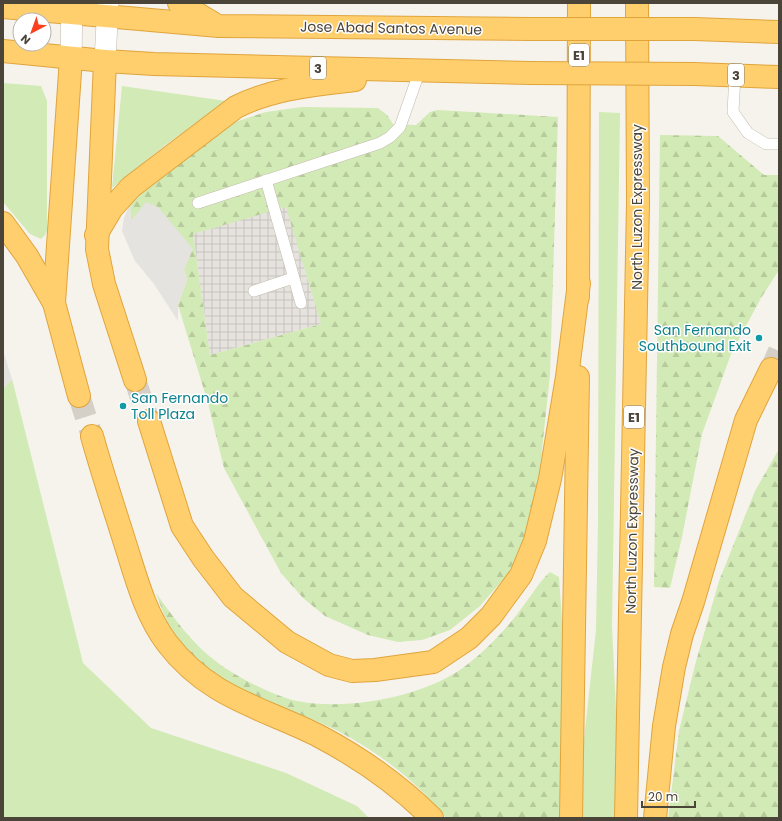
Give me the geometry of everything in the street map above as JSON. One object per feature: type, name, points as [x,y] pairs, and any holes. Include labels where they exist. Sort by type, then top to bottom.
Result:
[{"type":"highway","points":[[179,3],[219,26]]},
{"type":"highway","name":"E1","points":[[571,818],[579,283],[579,3]]},
{"type":"highway","name":"North Luzon Expressway","points":[[626,818],[638,203],[637,3]]},
{"type":"highway","name":"Jose Abad Santos Avenue","points":[[7,6],[108,10],[219,26],[779,32]]},
{"type":"highway","name":"3","points":[[3,51],[105,61],[246,67],[530,73],[694,74],[779,77]]},
{"type":"highway","points":[[54,303],[71,58]]},
{"type":"highway","points":[[105,61],[96,235],[99,263],[104,284],[135,380]]},
{"type":"highway","points":[[96,235],[112,208],[131,187],[236,107],[250,100],[279,91],[420,70]]},
{"type":"highway","points":[[3,223],[31,262],[54,303],[79,396]]},
{"type":"highway","points":[[149,421],[182,526],[203,558],[233,597],[287,642],[329,665],[352,671],[375,670],[433,662],[469,638],[491,616],[521,576],[535,541],[550,479],[579,283]]},
{"type":"highway","points":[[655,818],[664,726],[674,667],[682,634],[693,602],[746,420],[771,369]]},
{"type":"highway","points":[[92,436],[138,584],[152,618],[173,651],[194,672],[215,689],[318,736],[367,764],[396,785],[432,818]]},
{"type":"street","points":[[71,58],[72,8]]},
{"type":"street","points":[[105,61],[108,10]]},
{"type":"lane","points":[[198,203],[366,148],[390,137],[400,127],[420,70]]},
{"type":"lane","points":[[735,75],[733,112],[748,133],[766,144],[779,144]]},
{"type":"lane","points":[[266,180],[301,303]]},
{"type":"lane","points":[[254,291],[293,278]]},
{"type":"shaded area","points":[[146,202],[158,207],[193,249],[184,270],[187,280],[178,305],[178,321],[154,284],[135,261],[122,231],[124,218],[130,204],[131,221]]},
{"type":"shaded area","points":[[286,206],[321,324],[210,355],[193,234]]},
{"type":"shaded area","points":[[3,350],[12,379],[3,389]]},
{"type":"green space","points":[[3,83],[41,86],[47,101],[47,230],[41,239],[30,234],[3,202]]},
{"type":"green space","points":[[122,86],[226,101],[164,146],[112,188]]},
{"type":"green space","points":[[302,107],[378,108],[387,115],[393,124],[416,125],[430,112],[438,110],[558,117],[550,375],[540,468],[532,510],[520,551],[507,575],[480,606],[450,630],[422,640],[398,642],[368,635],[325,616],[303,598],[281,573],[224,468],[208,403],[178,305],[187,280],[184,270],[136,215],[131,221],[130,204],[133,194],[205,140],[235,122],[266,112]],"holes":[[[286,207],[321,324],[210,355],[193,234]]]},
{"type":"green space","points":[[599,112],[620,113],[612,626],[619,772],[618,818],[580,818],[582,757],[596,630],[598,522]]},
{"type":"green space","points":[[660,135],[718,136],[764,175],[779,175],[779,270],[761,298],[731,354],[702,434],[682,537],[670,588],[654,587]]},
{"type":"green space","points":[[12,379],[83,663],[151,728],[286,773],[357,806],[369,818],[3,818],[3,389]]},
{"type":"green space","points":[[779,449],[779,818],[668,818],[679,731],[695,665],[719,581],[755,491]]},
{"type":"green space","points":[[550,572],[559,577],[565,664],[560,818],[446,818],[414,783],[363,745],[327,726],[258,698],[215,675],[195,659],[174,635],[156,593],[184,631],[200,648],[218,663],[235,674],[256,686],[288,699],[317,704],[339,704],[386,699],[431,685],[451,675],[484,651],[505,629]]},
{"type":"tunnel","points":[[771,369],[779,351]]},
{"type":"tunnel","points":[[135,380],[149,421]]},
{"type":"tunnel","points":[[79,396],[92,436]]},
{"type":"place","name":"San Fernando Southbound Exit","points":[[759,338]]},
{"type":"place","name":"San Fernando Toll Plaza","points":[[123,406]]}]
